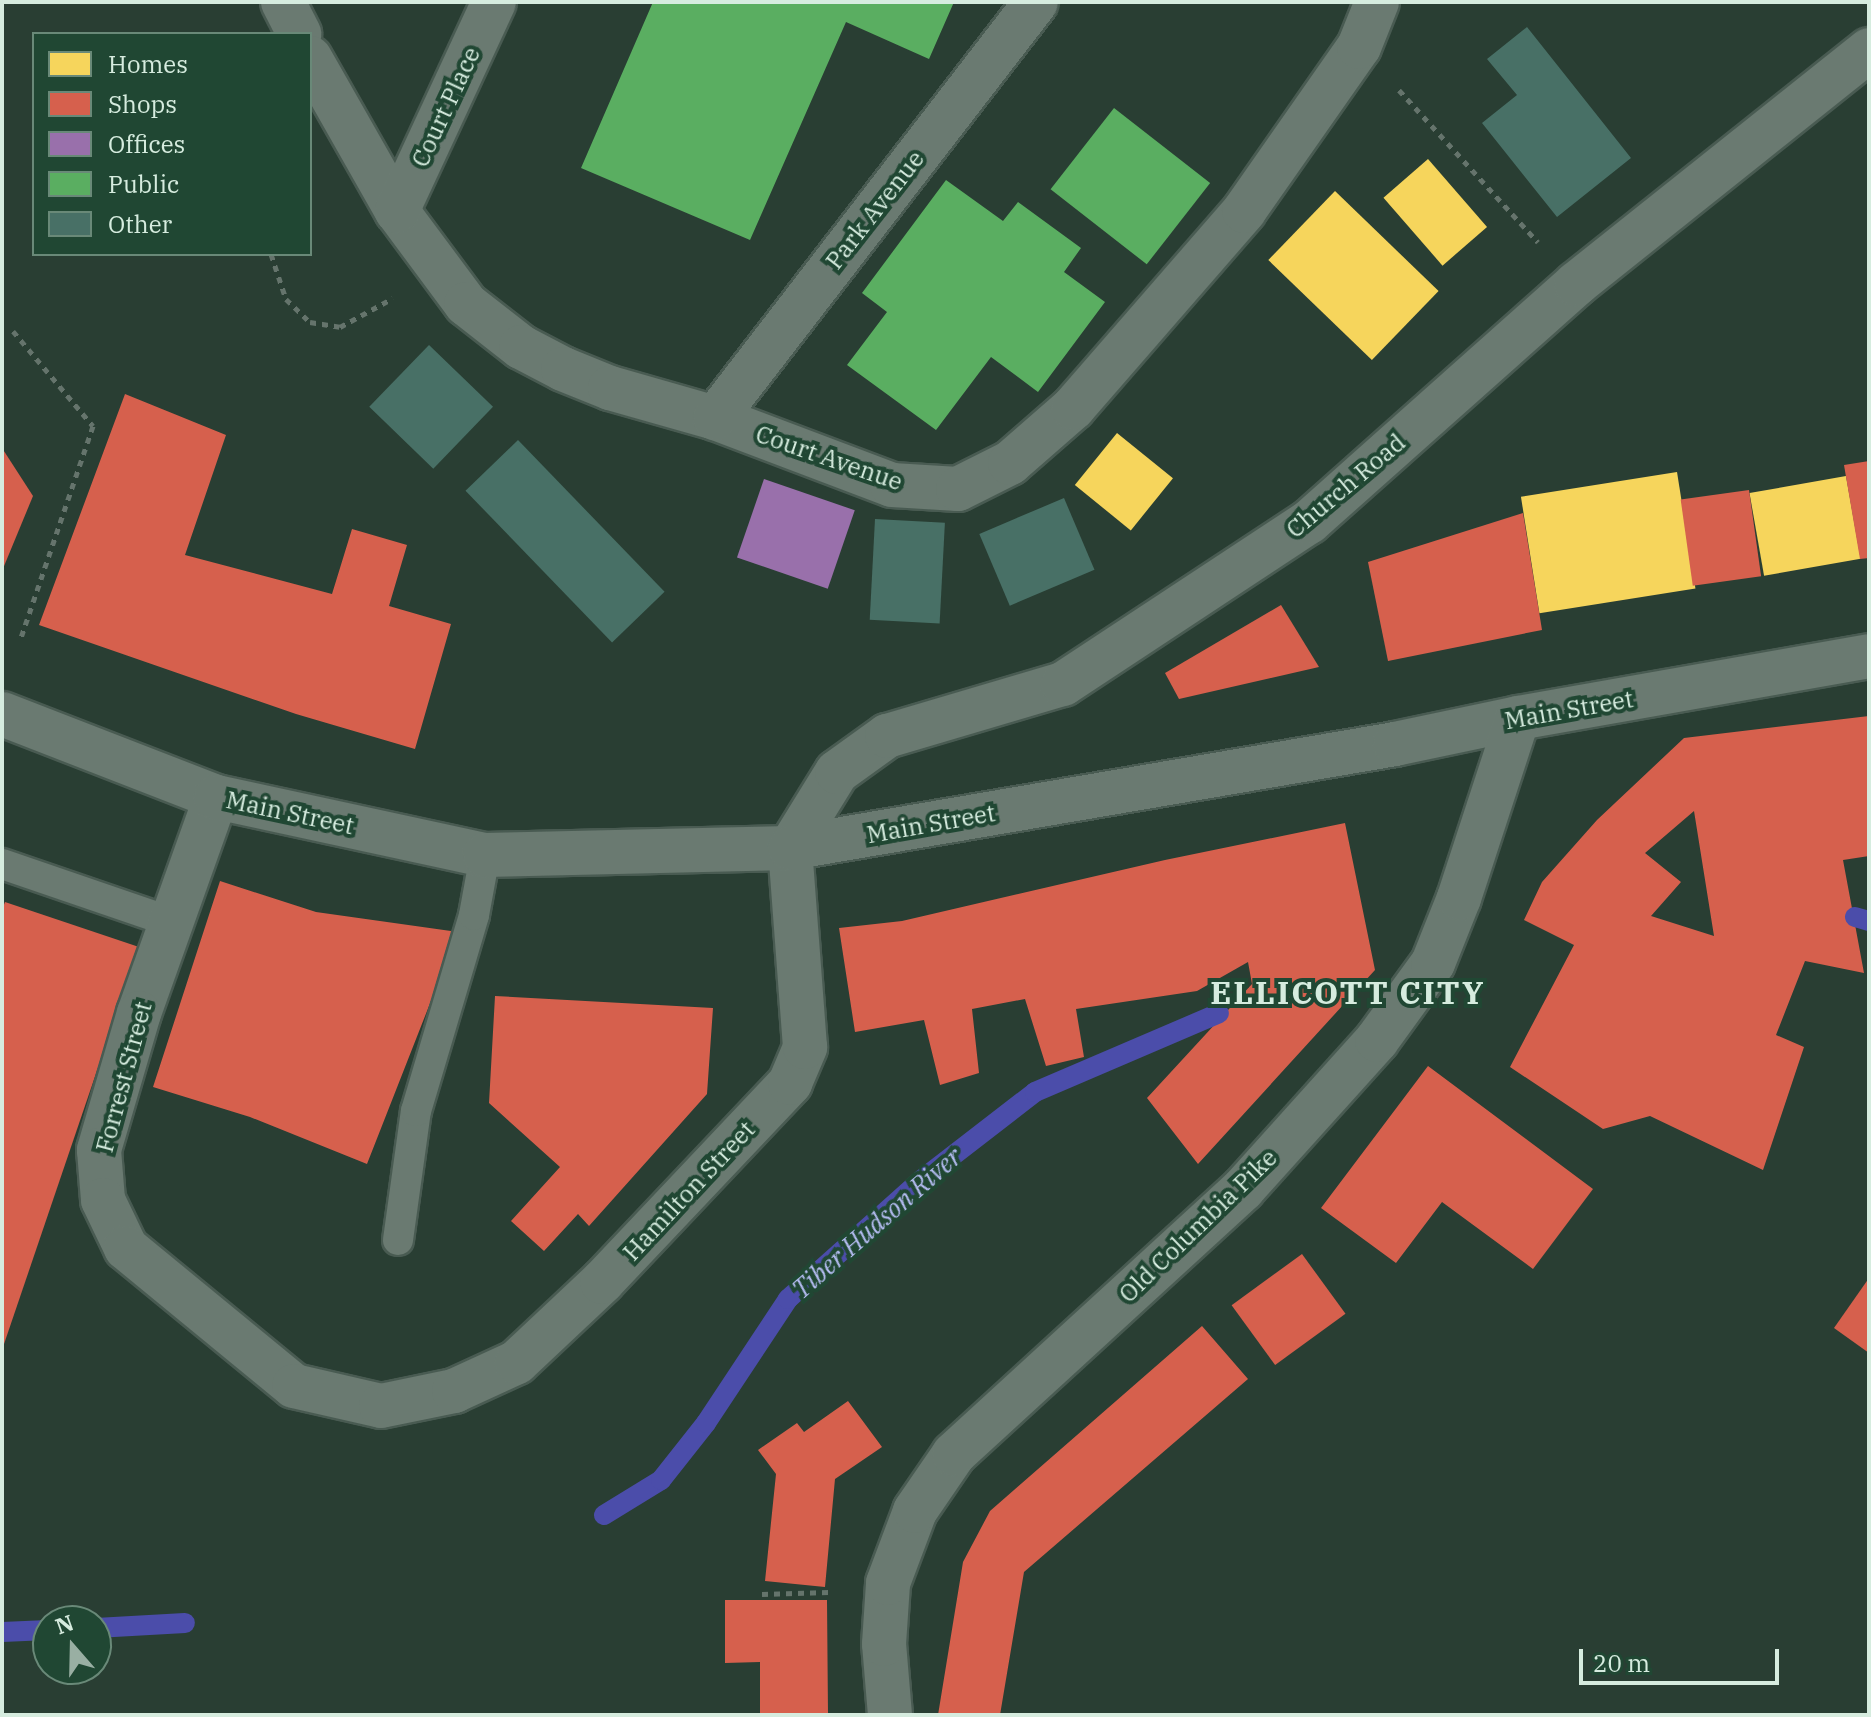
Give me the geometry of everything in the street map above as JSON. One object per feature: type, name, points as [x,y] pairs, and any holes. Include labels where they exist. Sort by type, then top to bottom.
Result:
[{"type":"street","points":[[283,2],[298,32]]},
{"type":"street","name":"Court Place","points":[[397,211],[494,2]]},
{"type":"street","name":"Park Avenue","points":[[715,418],[1036,2]]},
{"type":"street","name":"Court Avenue","points":[[312,62],[397,211],[466,304],[521,347],[563,369],[610,388],[715,418],[892,485],[958,489],[1010,463],[1073,408],[1244,211],[1359,47],[1377,2]]},
{"type":"street","name":"Church Road","points":[[790,848],[837,772],[887,736],[1063,684],[1309,522],[1576,284],[1869,50]]},
{"type":"street","name":"Main Street","points":[[2,714],[216,797],[485,855],[790,848],[1395,744],[1518,718],[1869,656]]},
{"type":"street","name":"Old Columbia Pike","points":[[890,1715],[884,1644],[888,1583],[915,1511],[954,1454],[1243,1189],[1377,1040],[1433,963],[1459,898],[1518,718]]},
{"type":"street","name":"Forrest Street","points":[[216,797],[139,1013],[99,1150],[103,1200],[126,1248],[294,1386],[381,1406]]},
{"type":"street","name":"Hamilton Street","points":[[381,1406],[454,1391],[517,1362],[602,1282],[790,1083],[805,1047],[790,848]]},
{"type":"lane","points":[[398,1240],[416,1111],[474,915],[485,855]]},
{"type":"lane","points":[[2,864],[171,922]]},
{"type":"path","points":[[1359,47],[1576,284]]},
{"type":"path","points":[[272,256],[286,299],[310,322],[340,327],[396,296]]},
{"type":"path","points":[[13,331],[93,426],[21,637]]},
{"type":"path","points":[[762,1594],[834,1592]]},
{"type":"building: Homes","points":[[1428,159],[1487,227],[1443,266],[1383,198]]},
{"type":"building: Homes","points":[[1335,191],[1439,291],[1372,360],[1268,260]]},
{"type":"building: Homes","points":[[1117,433],[1173,478],[1131,530],[1075,485]]},
{"type":"building: Homes","points":[[1677,472],[1695,589],[1539,613],[1521,497]]},
{"type":"building: Homes","points":[[1846,476],[1861,559],[1764,576],[1749,493]]},
{"type":"building: Shops","points":[[125,394],[226,435],[185,555],[332,594],[352,529],[407,545],[389,606],[451,624],[415,749],[296,714],[39,625]]},
{"type":"building: Shops","points":[[2,448],[33,496],[2,571]]},
{"type":"building: Shops","points":[[1869,461],[1869,558],[1860,559],[1844,465]]},
{"type":"building: Shops","points":[[1749,490],[1761,576],[1693,586],[1681,500]]},
{"type":"building: Shops","points":[[1523,513],[1542,630],[1388,661],[1368,562]]},
{"type":"building: Shops","points":[[1281,605],[1319,667],[1179,699],[1165,673]]},
{"type":"building: Shops","points":[[1869,716],[1869,856],[1843,860],[1864,973],[1805,961],[1776,1035],[1804,1047],[1763,1170],[1650,1116],[1603,1129],[1510,1067],[1574,945],[1524,920],[1542,882],[1597,820],[1684,738]],"holes":[[[1694,811],[1714,936],[1651,916],[1681,882],[1645,853]]]},
{"type":"building: Shops","points":[[1345,823],[1375,970],[1198,1164],[1147,1098],[1252,984],[1248,962],[1197,991],[1076,1009],[1084,1057],[1046,1066],[1025,999],[972,1009],[979,1073],[940,1085],[924,1020],[855,1032],[839,928],[902,921],[1165,860]]},
{"type":"building: Shops","points":[[220,881],[316,912],[458,932],[367,1164],[250,1117],[153,1087]]},
{"type":"building: Shops","points":[[5,902],[139,947],[3,1347],[2,910]]},
{"type":"building: Shops","points":[[495,996],[713,1008],[707,1094],[589,1226],[578,1214],[544,1251],[511,1221],[560,1167],[489,1103]]},
{"type":"building: Shops","points":[[1428,1066],[1593,1189],[1533,1269],[1442,1202],[1396,1263],[1321,1208]]},
{"type":"building: Shops","points":[[1302,1254],[1345,1314],[1275,1365],[1232,1305]]},
{"type":"building: Shops","points":[[1869,1278],[1869,1353],[1834,1328]]},
{"type":"building: Shops","points":[[1202,1326],[1248,1379],[1024,1572],[1000,1715],[938,1715],[963,1562],[990,1511]]},
{"type":"building: Shops","points":[[848,1401],[882,1447],[835,1479],[825,1587],[765,1581],[776,1474],[758,1450],[797,1423],[804,1432]]},
{"type":"building: Shops","points":[[725,1600],[827,1600],[828,1714],[760,1714],[760,1662],[725,1663]]},
{"type":"building: Offices","points":[[764,479],[855,510],[828,589],[737,557]]},
{"type":"building: Public","points":[[653,2],[954,2],[929,59],[846,22],[750,240],[581,168]]},
{"type":"building: Public","points":[[1114,108],[1210,183],[1147,264],[1051,189]]},
{"type":"building: Public","points":[[946,180],[1003,221],[1018,202],[1081,248],[1064,272],[1105,302],[1038,392],[991,357],[936,430],[847,365],[887,312],[862,293]]},
{"type":"building: Other","points":[[1527,27],[1631,158],[1557,217],[1482,123],[1517,95],[1487,59]]},
{"type":"building: Other","points":[[429,345],[493,407],[433,469],[369,407]]},
{"type":"building: Other","points":[[518,440],[665,592],[612,642],[465,491]]},
{"type":"building: Other","points":[[1064,498],[1094,570],[1010,606],[979,534]]},
{"type":"building: Other","points":[[875,519],[945,523],[940,624],[870,620]]},
{"type":"waterway","name":"Tiber Hudson River","points":[[1855,917],[1869,921]]},
{"type":"waterway","name":"Tiber Hudson River","points":[[604,1515],[661,1480],[706,1423],[788,1299],[920,1181],[1035,1092],[1219,1013]]},
{"type":"waterway","name":"Tiber Hudson River","points":[[112,1627],[185,1623]]},
{"type":"waterway","name":"Tiber Hudson River","points":[[2,1632],[32,1631]]},
{"type":"district","name":"ELLICOTT CITY","points":[[1348,992]]}]
